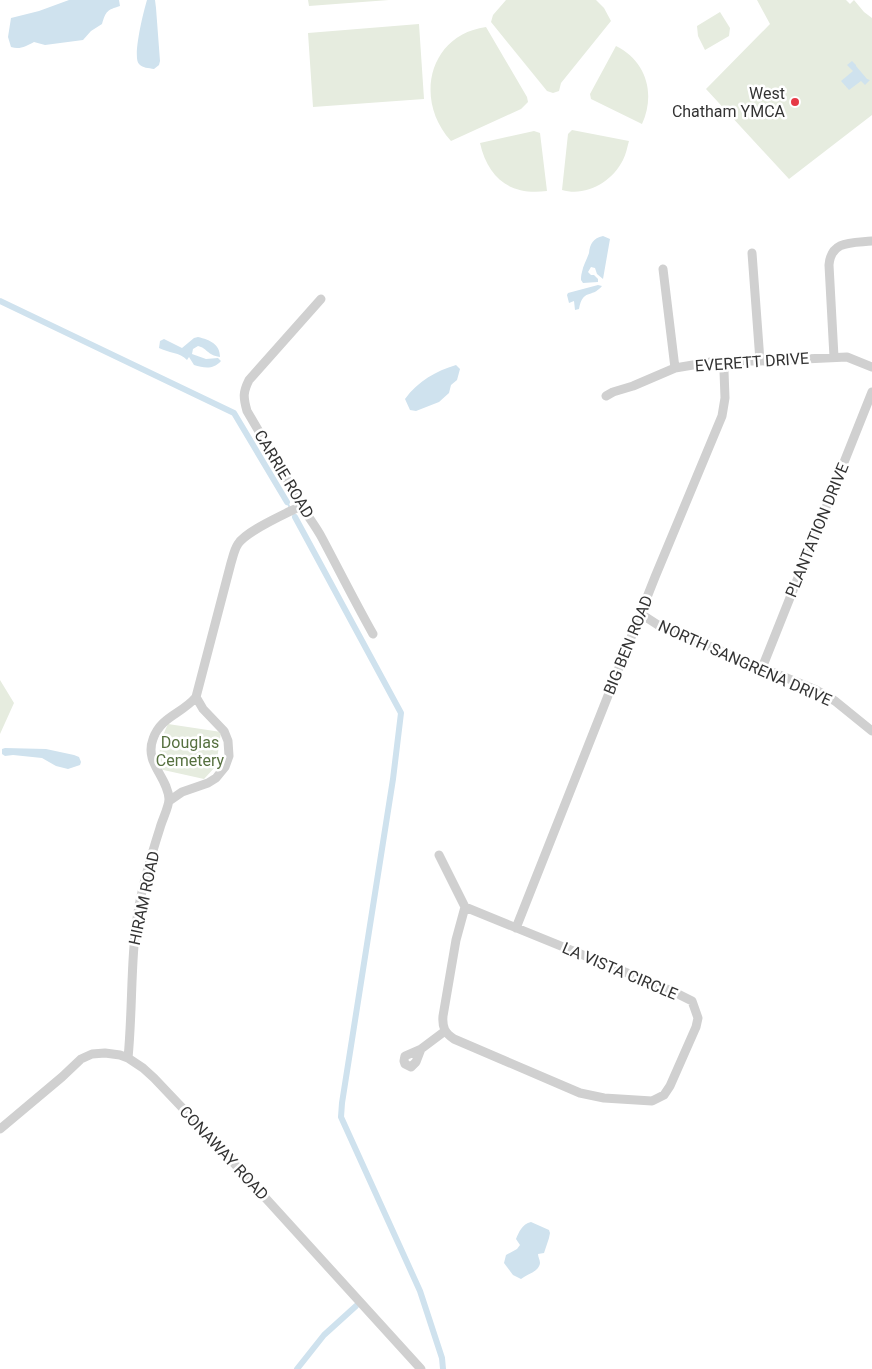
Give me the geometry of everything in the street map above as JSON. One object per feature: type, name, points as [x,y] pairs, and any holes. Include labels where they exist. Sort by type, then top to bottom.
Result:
[{"type":"street","points":[[834,357],[830,258],[832,252],[841,244],[872,241]]},
{"type":"street","points":[[752,253],[760,362]]},
{"type":"street","points":[[663,269],[676,368]]},
{"type":"street","name":"CARRIE ROAD","points":[[321,299],[249,380],[244,392],[244,401],[247,410],[301,506],[321,536],[373,634]]},
{"type":"street","name":"EVERETT DRIVE","points":[[606,396],[676,368],[717,361],[760,362],[847,356],[872,367]]},
{"type":"street","name":"BIG BEN ROAD","points":[[516,928],[654,577],[722,416],[726,398],[724,371],[717,361]]},
{"type":"street","name":"PLANTATION DRIVE","points":[[762,668],[872,392]]},
{"type":"street","points":[[196,697],[203,708],[224,731],[228,741],[229,756],[225,767],[216,778],[208,783],[182,792],[169,801],[166,786],[153,761],[151,753],[152,741],[161,724],[192,702],[196,697],[231,563],[238,544],[270,521],[301,506]]},
{"type":"street","name":"NORTH SANGRENA DRIVE","points":[[641,614],[658,625],[826,695],[872,731]]},
{"type":"street","name":"HIRAM ROAD","points":[[128,1058],[134,941],[137,922],[149,865],[169,801]]},
{"type":"street","points":[[421,1049],[445,1031],[442,1022],[456,940],[465,907],[439,856]]},
{"type":"street","name":"LA VISTA CIRCLE","points":[[445,1031],[454,1039],[580,1093],[604,1098],[652,1101],[664,1094],[670,1086],[696,1027],[698,1018],[692,1001],[674,992],[465,907]]},
{"type":"street","name":"CONAWAY ROAD","points":[[0,1129],[81,1059],[92,1054],[105,1053],[128,1058],[143,1068],[160,1084],[421,1369]]},
{"type":"green space","points":[[308,0],[389,0],[309,6]]},
{"type":"green space","points":[[506,0],[596,0],[604,8],[611,21],[561,83],[559,91],[553,93],[547,91],[491,22],[493,15]]},
{"type":"green space","name":"West Chatham YMCA","points":[[757,0],[846,0],[850,4],[854,0],[872,18],[872,115],[789,179],[706,89],[770,24]]},
{"type":"green space","points":[[720,12],[730,28],[729,36],[705,50],[698,36],[697,26]]},
{"type":"green space","points":[[419,24],[424,99],[313,107],[308,33]]},
{"type":"green space","points":[[486,27],[527,97],[528,102],[521,109],[451,141],[440,125],[433,107],[431,89],[433,72],[440,56],[451,43],[466,33]]},
{"type":"green space","points":[[616,46],[635,60],[646,79],[648,101],[642,124],[591,99],[590,94]]},
{"type":"green space","points":[[572,130],[629,141],[623,160],[612,175],[597,186],[571,192],[562,190],[568,134]]},
{"type":"green space","points":[[534,131],[540,133],[547,191],[522,191],[503,182],[489,166],[480,143]]},
{"type":"green space","points":[[0,680],[14,703],[0,734]]},
{"type":"green space","name":"Douglas Cemetery","points":[[168,724],[221,732],[216,766],[204,779],[159,769],[160,746]]},
{"type":"water","points":[[69,0],[119,0],[120,6],[108,12],[102,24],[91,31],[83,40],[45,45],[34,42],[20,48],[11,47],[8,37],[11,18],[39,11]]},
{"type":"water","points":[[147,0],[155,0],[156,8],[160,61],[159,65],[154,69],[142,66],[137,60],[139,33]]},
{"type":"water","points":[[852,61],[870,80],[865,85],[861,81],[849,90],[841,81],[853,71],[847,65]]},
{"type":"water","points":[[603,236],[610,239],[603,279],[597,274],[595,268],[591,267],[588,272],[598,279],[598,282],[583,283],[581,274],[591,244],[597,238]]},
{"type":"water","points":[[598,285],[602,286],[583,298],[579,309],[575,310],[574,301],[569,303],[568,293]]},
{"type":"water","points":[[198,337],[214,343],[220,353],[220,357],[212,355],[198,346],[193,349],[192,354],[206,359],[218,358],[221,361],[215,366],[208,368],[194,365],[189,357],[187,360],[181,355],[159,348],[160,341],[164,339],[182,348]]},
{"type":"water","points":[[456,365],[460,369],[457,380],[451,385],[449,393],[439,402],[416,411],[410,410],[405,399],[416,387],[441,370]]},
{"type":"water","points":[[2,749],[46,749],[74,755],[79,757],[81,762],[80,765],[68,769],[56,766],[42,758],[5,756],[2,754]]},
{"type":"water","points":[[531,1222],[549,1230],[550,1233],[544,1253],[538,1254],[539,1266],[535,1271],[521,1279],[513,1275],[504,1263],[506,1255],[517,1249],[520,1245],[516,1239],[521,1229]]},
{"type":"waterway","points":[[0,301],[234,413],[287,502]]},
{"type":"waterway","points":[[287,502],[289,506]]},
{"type":"waterway","points":[[295,517],[401,713],[393,779],[341,1117],[420,1291],[442,1358],[443,1369]]},
{"type":"waterway","points":[[297,1369],[324,1335],[356,1306]]},
{"type":"place","name":"West Chatham YMCA","points":[[795,102]]}]
